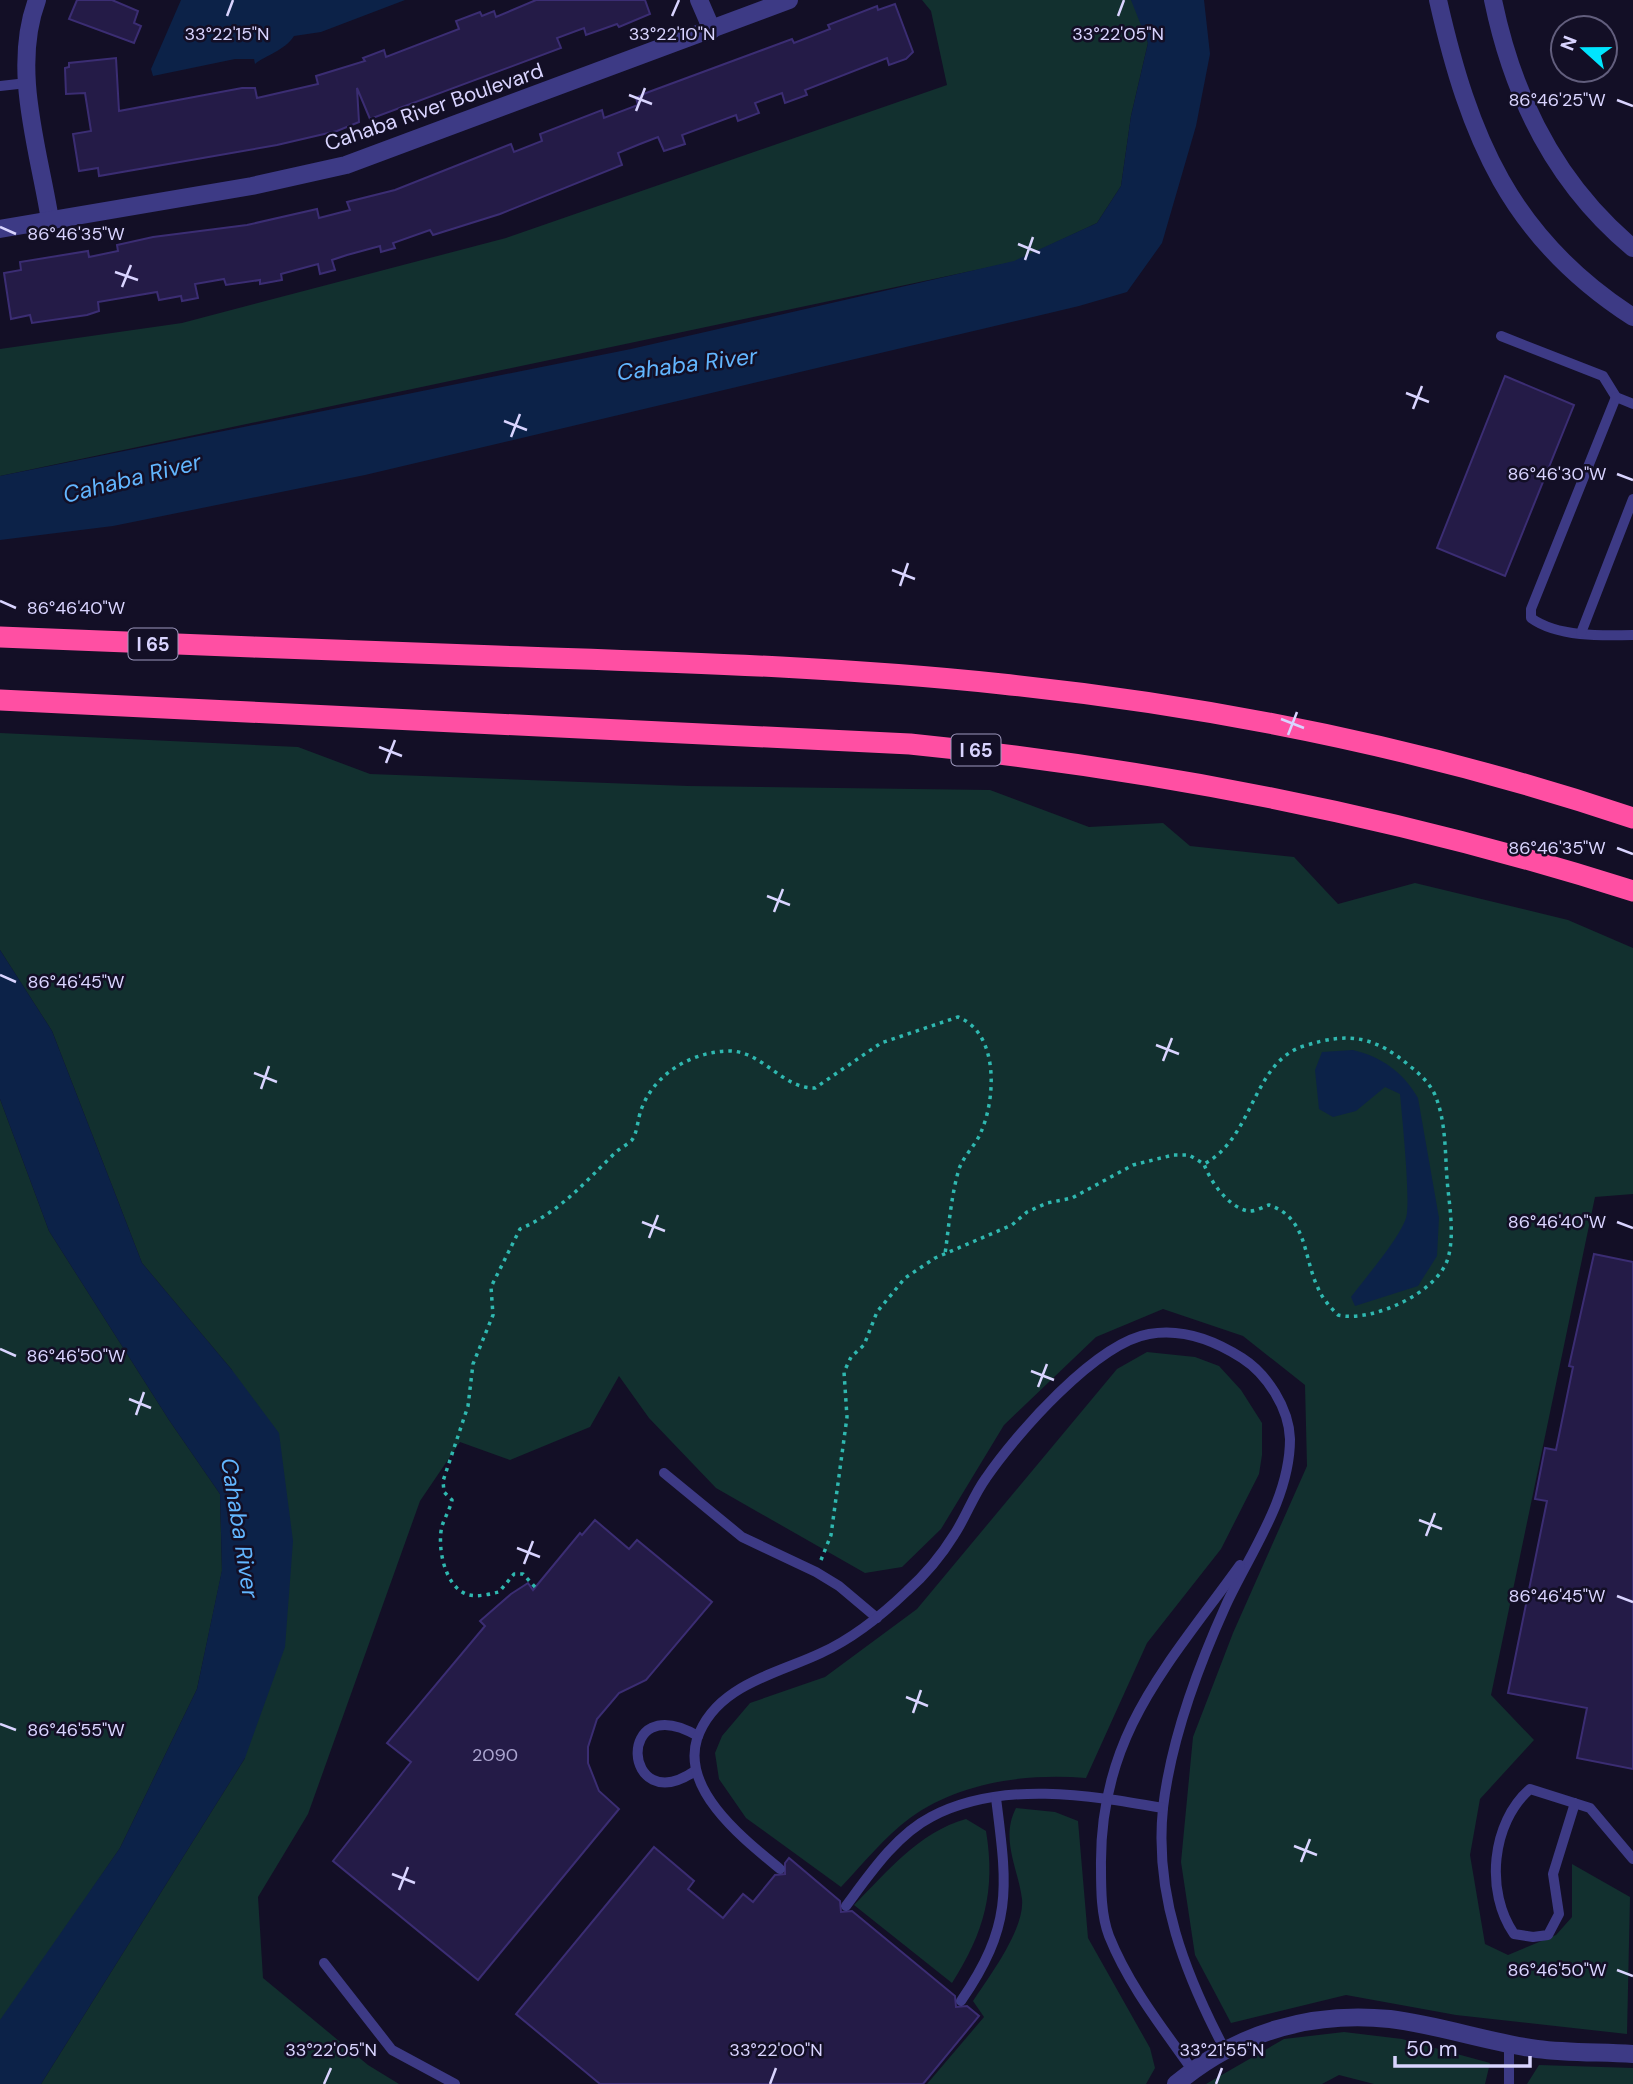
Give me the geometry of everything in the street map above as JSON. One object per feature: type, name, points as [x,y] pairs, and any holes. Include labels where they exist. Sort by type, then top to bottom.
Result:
[{"type":"highway","name":"I 65","points":[[0,637],[799,667],[1004,684],[1125,699],[1275,725],[1449,765],[1633,818]]},
{"type":"highway","name":"I 65","points":[[0,700],[910,744],[1060,760],[1325,807],[1477,844],[1633,891]]},
{"type":"street","points":[[37,0],[28,32],[27,83],[50,220]]},
{"type":"street","points":[[699,0],[712,30]]},
{"type":"street","name":"Cahaba River Boulevard","points":[[0,229],[252,186],[346,165],[789,0]]},
{"type":"street","points":[[1438,0],[1467,110],[1509,197],[1568,267],[1633,317]]},
{"type":"street","points":[[1493,0],[1508,61],[1539,134],[1595,212],[1633,248]]},
{"type":"street","points":[[1175,2084],[1225,2050],[1256,2034],[1288,2024],[1346,2018],[1389,2020],[1537,2049],[1633,2054]]},
{"type":"lane","points":[[0,86],[27,83]]},
{"type":"lane","points":[[1501,336],[1603,376],[1616,397],[1633,404]]},
{"type":"lane","points":[[1616,397],[1531,609],[1531,618],[1541,625],[1581,633],[1633,635]]},
{"type":"lane","points":[[1581,633],[1633,499]]},
{"type":"lane","points":[[780,1869],[733,1829],[711,1800],[695,1771],[698,1736],[715,1711],[751,1681],[822,1653],[877,1618],[934,1563],[955,1535],[985,1479],[1024,1430],[1067,1384],[1114,1351],[1146,1334],[1183,1332],[1221,1345],[1248,1361],[1276,1392],[1290,1437],[1282,1492],[1225,1607],[1181,1724],[1163,1808],[1162,1857],[1172,1926],[1194,1991],[1225,2050]]},
{"type":"lane","points":[[664,1474],[742,1538],[816,1572],[839,1586],[877,1618]]},
{"type":"lane","points":[[1193,2071],[1127,1976],[1108,1932],[1101,1892],[1101,1849],[1106,1798],[1116,1758],[1134,1717],[1161,1672],[1257,1542]]},
{"type":"lane","points":[[695,1771],[680,1782],[660,1783],[643,1773],[636,1753],[643,1734],[660,1723],[680,1726],[698,1736]]},
{"type":"lane","points":[[1575,1803],[1553,1874],[1559,1914],[1548,1935],[1533,1937],[1514,1934],[1502,1917],[1496,1884],[1497,1856],[1506,1822],[1517,1801],[1530,1789],[1575,1803],[1590,1808],[1633,1859]]},
{"type":"lane","points":[[846,1906],[890,1850],[929,1818],[960,1804],[996,1798],[1063,1795],[1106,1798],[1163,1808]]},
{"type":"lane","points":[[961,2001],[984,1967],[1001,1918],[1004,1859],[996,1798]]},
{"type":"lane","points":[[324,1964],[392,2050],[455,2084]]},
{"type":"lane","points":[[1509,2043],[1509,2084]]},
{"type":"path","points":[[536,1587],[523,1574],[514,1574],[499,1592],[468,1595],[458,1589],[449,1576],[440,1551],[442,1526],[452,1500],[444,1493],[443,1480],[468,1406],[473,1364],[493,1315],[491,1287],[520,1229],[545,1218],[569,1201],[617,1151],[634,1139],[642,1107],[653,1086],[677,1065],[700,1055],[730,1051],[760,1060],[793,1082],[815,1088],[881,1044],[958,1017],[970,1022],[979,1031],[991,1072],[992,1094],[981,1134],[960,1168],[944,1254]]},
{"type":"path","points":[[816,1572],[831,1535],[847,1418],[844,1372],[851,1357],[864,1345],[877,1312],[905,1278],[944,1254],[1012,1225],[1027,1212],[1047,1203],[1072,1198],[1133,1165],[1173,1155],[1189,1155],[1204,1164],[1222,1194],[1245,1210],[1252,1212],[1269,1205],[1290,1216],[1303,1237],[1317,1288],[1338,1315],[1363,1318],[1403,1302],[1427,1287],[1448,1260],[1450,1219],[1441,1115],[1434,1093],[1423,1077],[1385,1045],[1344,1038],[1304,1045],[1289,1052],[1266,1076],[1237,1135],[1221,1152],[1204,1164]]},
{"type":"green space","points":[[922,0],[1131,0],[1136,5],[1148,43],[1131,116],[1121,186],[1097,223],[1014,262],[0,476],[0,349],[182,323],[506,238],[947,85],[931,11]]},
{"type":"green space","points":[[0,733],[298,747],[370,774],[688,786],[990,790],[1089,827],[1163,823],[1190,846],[1294,857],[1338,904],[1415,883],[1568,920],[1633,948],[1633,1194],[1595,1197],[1491,1695],[1534,1740],[1480,1799],[1470,1855],[1485,1944],[1508,1955],[1556,1935],[1572,1917],[1572,1864],[1630,1897],[1627,2034],[1456,2015],[1346,1995],[1231,2023],[1195,1955],[1181,1862],[1193,1737],[1233,1633],[1307,1466],[1305,1385],[1243,1336],[1163,1309],[1096,1337],[1004,1425],[941,1529],[902,1567],[865,1573],[716,1488],[649,1418],[619,1376],[590,1427],[510,1460],[460,1442],[420,1501],[308,1814],[258,1897],[263,1978],[368,2065],[399,2084],[41,2084],[245,1758],[232,1370],[142,1263],[52,1031],[0,950]]},
{"type":"green space","points":[[0,1099],[49,1231],[169,1420],[220,1494],[222,1571],[197,1689],[120,1848],[0,2023]]},
{"type":"green space","points":[[1147,1352],[1195,1357],[1219,1366],[1241,1390],[1262,1423],[1259,1474],[1221,1549],[1147,1643],[1086,1778],[1017,1779],[972,1788],[950,1796],[901,1825],[841,1887],[746,1818],[719,1779],[715,1753],[722,1736],[750,1703],[825,1677],[917,1609],[1117,1369]]},
{"type":"green space","points":[[1016,1808],[1055,1812],[1078,1821],[1088,1938],[1150,2048],[1155,2068],[1146,2084],[927,2084],[984,2017],[973,2001],[1005,1952],[1018,1924],[1022,1899],[1010,1842]]},
{"type":"green space","points":[[966,1819],[986,1831],[989,1853],[988,1892],[985,1911],[972,1947],[952,1983],[854,1905],[919,1843],[933,1833]]},
{"type":"green space","points":[[1344,2032],[1402,2039],[1490,2063],[1485,2084],[1374,2084],[1339,2075],[1322,2084],[1206,2084],[1284,2039]]},
{"type":"green space","points":[[1539,2065],[1633,2068],[1633,2084],[1527,2084]]},
{"type":"water","points":[[181,0],[405,0],[321,32],[294,36],[280,49],[255,64],[254,59],[235,59],[153,76],[151,69]]},
{"type":"water","name":"Cahaba River","points":[[1131,0],[1204,0],[1210,54],[1196,126],[1162,243],[1127,292],[1079,306],[365,475],[113,526],[0,540],[0,476],[631,349],[1014,261],[1097,223],[1121,186],[1131,116],[1148,43]]},
{"type":"water","name":"Cahaba River","points":[[0,950],[52,1031],[142,1263],[232,1370],[279,1433],[293,1541],[285,1647],[245,1758],[41,2084],[0,2084],[0,2020],[120,1848],[197,1689],[222,1570],[220,1494],[169,1420],[49,1231],[0,1099]]},
{"type":"water","points":[[1353,1050],[1391,1067],[1406,1081],[1418,1098],[1439,1218],[1437,1256],[1418,1286],[1355,1306],[1351,1297],[1402,1227],[1406,1218],[1407,1195],[1400,1094],[1385,1087],[1356,1111],[1333,1117],[1319,1109],[1315,1070],[1322,1052]]},
{"type":"building","points":[[77,0],[112,0],[138,11],[134,23],[141,26],[134,43],[69,19]]},
{"type":"building","points":[[536,0],[645,0],[650,14],[619,27],[617,24],[586,35],[584,28],[557,38],[561,48],[370,119],[357,88],[359,122],[337,131],[277,145],[99,176],[98,168],[79,171],[73,134],[91,131],[85,93],[66,94],[65,68],[69,67],[69,63],[116,58],[119,111],[242,88],[255,88],[257,98],[318,84],[316,76],[365,61],[363,58],[384,50],[386,57],[459,29],[456,21],[480,12],[482,16],[494,11],[496,17]]},
{"type":"building","points":[[895,4],[913,52],[906,59],[889,65],[887,58],[805,90],[807,95],[785,103],[782,93],[755,103],[759,113],[738,121],[736,115],[682,135],[685,144],[664,151],[658,137],[618,153],[622,165],[500,214],[433,235],[430,230],[393,243],[395,248],[381,252],[380,246],[332,260],[335,270],[320,274],[318,264],[281,274],[282,280],[260,284],[260,280],[226,285],[224,279],[195,284],[198,298],[182,301],[181,296],[159,300],[157,292],[98,302],[99,311],[87,315],[32,323],[30,315],[11,319],[4,273],[21,270],[20,262],[88,251],[89,257],[118,251],[117,245],[153,237],[247,225],[317,209],[319,218],[350,210],[347,202],[395,190],[511,144],[514,152],[542,141],[540,134],[602,110],[604,118],[638,105],[636,98],[646,93],[792,39],[794,43],[830,29],[828,25],[877,6],[878,10]]},
{"type":"building","points":[[1505,376],[1574,405],[1505,576],[1437,548]]},
{"type":"building","points":[[1594,1254],[1633,1262],[1633,1769],[1577,1758],[1587,1708],[1508,1693],[1547,1501],[1535,1499],[1545,1448],[1556,1450],[1573,1367],[1569,1366]]},
{"type":"building","points":[[595,1520],[629,1549],[637,1540],[712,1602],[646,1680],[619,1693],[597,1719],[588,1747],[588,1763],[599,1791],[619,1809],[478,1980],[333,1861],[411,1762],[387,1743],[485,1626],[480,1621],[528,1583],[533,1590],[580,1533],[582,1535]]},
{"type":"building","points":[[654,1847],[694,1881],[688,1889],[723,1918],[743,1894],[753,1902],[775,1875],[785,1874],[785,1863],[789,1858],[840,1901],[841,1912],[852,1911],[955,1996],[956,2007],[967,2006],[979,2016],[923,2084],[600,2084],[516,2014]]}]
